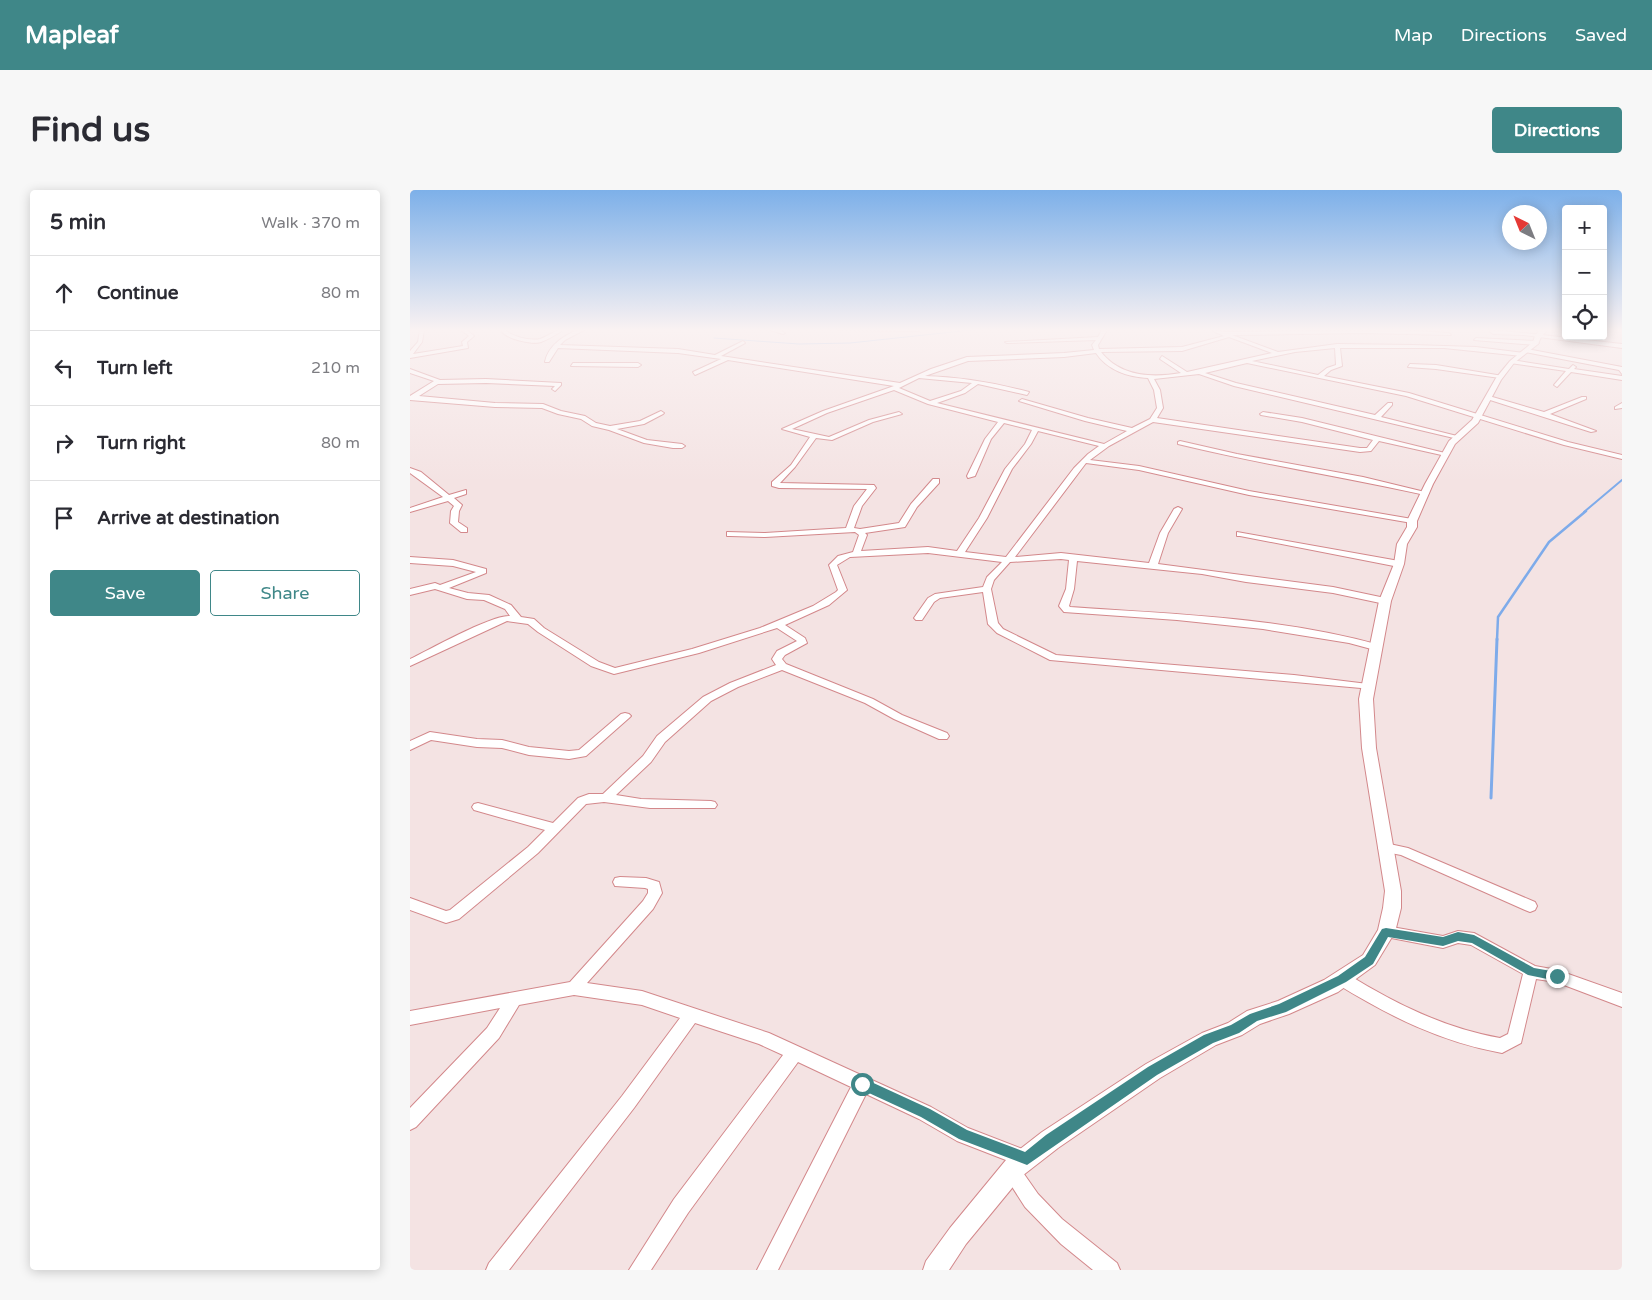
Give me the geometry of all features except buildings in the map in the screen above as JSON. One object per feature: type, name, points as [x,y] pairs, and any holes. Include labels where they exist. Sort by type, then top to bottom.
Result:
[{"type":"street","points":[[864,380],[898,386],[930,404],[1106,446]]},
{"type":"street","points":[[898,414],[871,421],[834,439],[785,429],[911,380]]},
{"type":"street","points":[[965,380],[1027,393]]},
{"type":"street","points":[[1152,380],[1157,390],[1160,408],[1157,415],[1152,420],[1106,446],[1076,468],[1071,478],[1008,560],[990,579],[986,589],[993,624],[1000,631],[1054,658],[1294,678],[1368,687]]},
{"type":"street","points":[[1224,380],[1458,437]]},
{"type":"street","points":[[1337,380],[1398,389],[1476,417],[1594,452],[1622,458]]},
{"type":"street","points":[[935,1270],[958,1236],[1011,1171],[1050,1140],[1153,1071],[1201,1044],[1235,1029],[1254,1017],[1282,1008],[1342,979],[1369,960],[1386,932],[1392,908],[1393,891],[1369,748],[1366,699],[1384,601],[1399,564],[1402,544],[1412,527],[1412,521],[1446,454],[1458,437],[1475,421],[1498,380]]},
{"type":"street","points":[[1557,385],[1561,380]]},
{"type":"street","points":[[413,396],[436,382],[486,381],[559,384],[555,389]]},
{"type":"street","points":[[930,404],[974,386],[976,382]]},
{"type":"street","points":[[1340,390],[1345,382]]},
{"type":"street","points":[[413,396],[495,405],[543,406],[560,413],[583,417],[594,425],[610,428],[639,441],[667,446],[682,446]]},
{"type":"street","points":[[1489,398],[1594,431]]},
{"type":"street","points":[[1544,414],[1584,398]]},
{"type":"street","points":[[1022,401],[1087,420],[1133,430]]},
{"type":"street","points":[[1377,417],[1390,404]]},
{"type":"street","points":[[610,428],[642,423],[660,413]]},
{"type":"street","points":[[1263,414],[1302,420],[1446,454]]},
{"type":"street","points":[[1152,420],[1175,421],[1360,450],[1369,450],[1377,439]]},
{"type":"street","points":[[971,476],[988,440],[1002,421]]},
{"type":"street","points":[[960,553],[983,518],[1009,468],[1028,444],[1036,428]]},
{"type":"street","points":[[814,436],[793,466],[774,484],[779,486],[871,487],[858,506],[849,530]]},
{"type":"street","points":[[1180,443],[1237,456],[1363,479],[1426,494]]},
{"type":"street","points":[[1084,461],[1139,468],[1249,494],[1412,521]]},
{"type":"street","points":[[410,470],[458,505],[455,511],[454,522],[464,530]]},
{"type":"street","points":[[730,534],[765,535],[860,531],[902,525],[914,506],[936,481]]},
{"type":"street","points":[[410,510],[463,492]]},
{"type":"street","points":[[1154,565],[1164,533],[1178,509]]},
{"type":"street","points":[[857,554],[856,549],[863,535],[860,531]]},
{"type":"street","points":[[1240,534],[1399,564]]},
{"type":"street","points":[[410,663],[506,618],[531,621],[541,630],[595,664],[614,671],[704,649],[778,625],[839,595],[843,590],[833,564],[838,558],[848,554],[928,550],[1008,560],[1048,557],[1075,558],[1154,565],[1333,590],[1384,601]]},
{"type":"street","points":[[1075,558],[1070,589],[1064,606],[1067,610],[1177,617],[1262,626],[1350,640],[1375,647]]},
{"type":"street","points":[[410,560],[453,563],[483,571],[442,588]]},
{"type":"street","points":[[410,592],[435,586],[467,596],[486,597],[508,607],[518,619]]},
{"type":"street","points":[[919,618],[931,600],[938,596],[986,589]]},
{"type":"street","points":[[778,625],[802,640],[802,642],[781,653],[777,659],[782,666],[869,701],[898,717],[943,736]]},
{"type":"street","points":[[606,798],[647,760],[661,739],[707,699],[734,685],[782,666]]},
{"type":"street","points":[[410,746],[430,736],[477,743],[502,744],[529,751],[569,756],[582,753],[625,716]]},
{"type":"street","points":[[410,904],[446,917],[454,915],[533,850],[582,801],[588,798],[606,798],[642,803],[691,802],[711,805]]},
{"type":"street","points":[[478,807],[520,817],[554,828]]},
{"type":"street","points":[[1385,848],[1403,851],[1530,906]]},
{"type":"street","points":[[574,988],[648,906],[655,893],[654,886],[646,883],[620,882]]},
{"type":"street","points":[[1386,932],[1443,942],[1458,937],[1474,939],[1532,972],[1557,976],[1622,1000]]},
{"type":"street","points":[[1342,979],[1374,999],[1455,1036],[1502,1046],[1515,1038],[1532,972]]},
{"type":"street","points":[[410,1018],[574,988],[642,998],[763,1038],[925,1113],[963,1135],[1027,1159]]},
{"type":"street","points":[[410,1121],[493,1032],[515,998]]},
{"type":"street","points":[[496,1270],[628,1102],[692,1014]]},
{"type":"street","points":[[639,1270],[681,1206],[794,1054]]},
{"type":"street","points":[[767,1270],[862,1084]]},
{"type":"street","points":[[1011,1171],[1035,1206],[1058,1229],[1110,1270]]},
{"type":"waterway","points":[[1584,512],[1622,480]]},
{"type":"waterway","points":[[1497,640],[1498,617],[1549,542],[1586,511]]},
{"type":"waterway","points":[[1491,798],[1497,639]]},
{"type":"route","points":[[862,1084],[925,1113],[963,1135],[1027,1159],[1050,1140],[1153,1071],[1209,1039],[1235,1029],[1254,1017],[1282,1008],[1331,986],[1369,960],[1386,932],[1443,942],[1458,937],[1474,939],[1532,972],[1557,976]]}]
